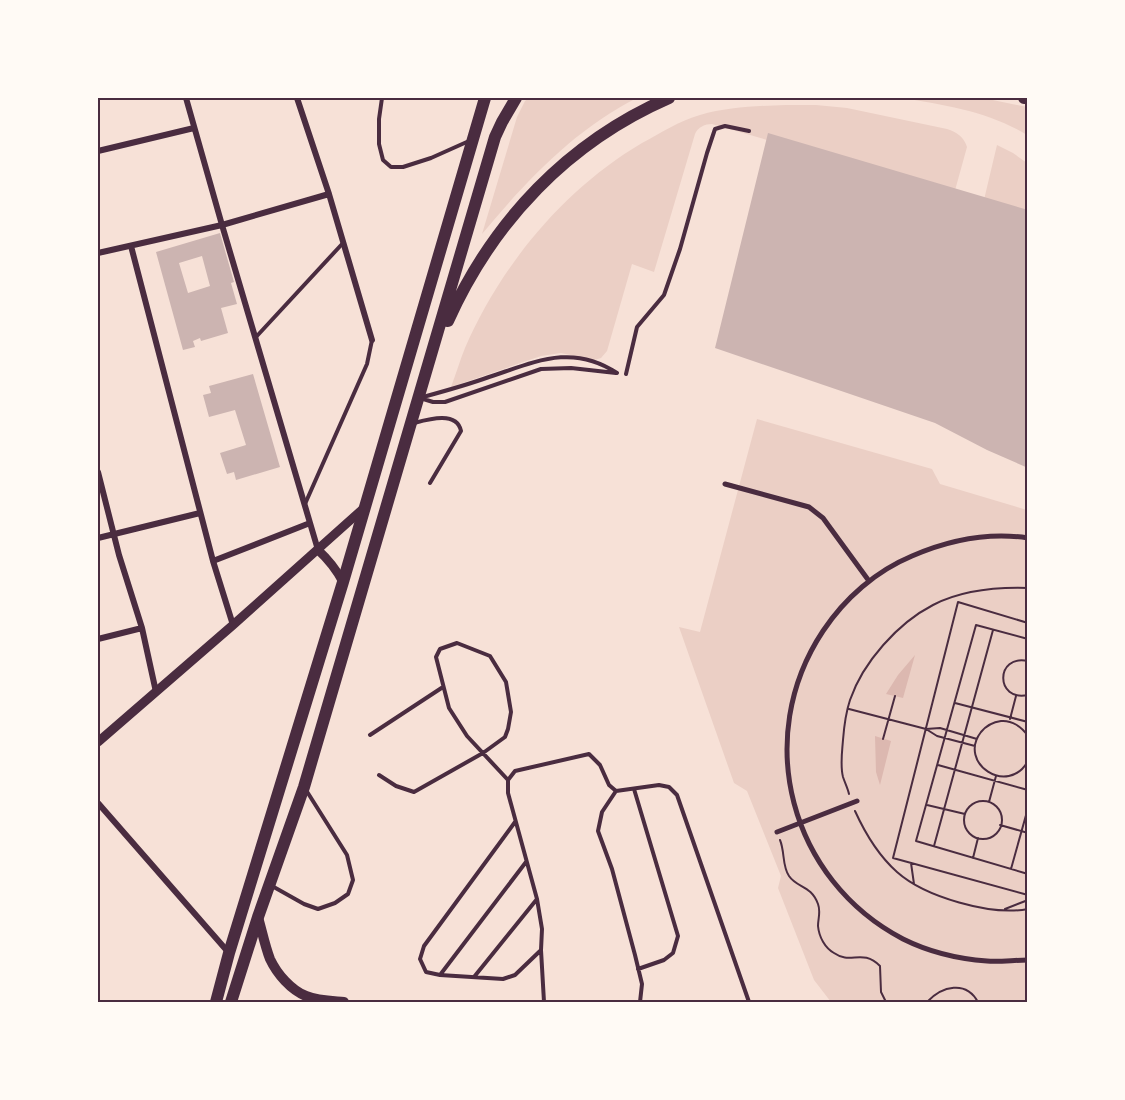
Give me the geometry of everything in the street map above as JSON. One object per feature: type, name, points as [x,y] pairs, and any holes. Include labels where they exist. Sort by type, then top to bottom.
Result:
[{"type":"main road","points":[[216,1002],[343,582],[485,98]]},
{"type":"main road","points":[[231,1002],[304,787],[495,137],[516,98]]},
{"type":"main road","points":[[428,366],[457,300],[475,268],[489,246],[521,206],[551,176],[593,141],[631,116],[669,98]]},
{"type":"main road","points":[[399,392],[419,398]]},
{"type":"main road","points":[[392,414],[411,422]]},
{"type":"main road","points":[[258,917],[270,960],[285,981],[307,996],[344,1002]]},
{"type":"street","points":[[186,98],[318,550],[328,559],[343,582]]},
{"type":"street","points":[[297,98],[329,194],[372,340]]},
{"type":"street","points":[[98,151],[194,128]]},
{"type":"street","points":[[98,253],[222,225],[329,194]]},
{"type":"street","points":[[131,246],[200,513],[233,625]]},
{"type":"street","points":[[98,472],[113,534],[142,628],[156,692]]},
{"type":"street","points":[[724,484],[809,507],[817,512],[824,518],[869,581]]},
{"type":"street","points":[[98,742],[364,508]]},
{"type":"street","points":[[98,538],[200,513]]},
{"type":"street","points":[[213,561],[310,523]]},
{"type":"street","points":[[1028,538],[973,537],[934,546],[897,562],[864,584],[835,614],[812,648],[796,686],[788,727],[787,769],[795,809],[812,850],[836,886],[867,916],[904,939],[945,955],[988,962],[1028,960]]},
{"type":"street","points":[[98,639],[142,628]]},
{"type":"street","points":[[777,832],[855,802]]},
{"type":"street","points":[[98,803],[229,953]]},
{"type":"lane","points":[[382,98],[379,144],[383,160],[391,167],[403,167],[431,158],[472,140]]},
{"type":"lane","points":[[626,374],[637,327],[664,295],[716,129],[725,126],[749,131]]},
{"type":"lane","points":[[255,338],[343,243]]},
{"type":"lane","points":[[304,505],[367,364],[372,340]]},
{"type":"lane","points":[[552,357],[584,358],[599,362],[617,373],[551,368],[531,372],[445,402],[433,402],[419,398],[552,357]]},
{"type":"lane","points":[[411,422],[441,418],[452,420],[460,426],[461,431],[430,483]]},
{"type":"lane","points":[[379,775],[396,786],[414,792],[483,753],[505,737],[511,712],[506,682],[490,656],[457,643],[440,649],[436,657],[448,708],[467,735],[483,753],[508,780]]},
{"type":"lane","points":[[370,735],[443,687]]},
{"type":"lane","points":[[544,1002],[542,929],[537,899],[508,793],[508,780],[515,771],[589,754],[600,765],[609,785],[616,791],[659,785],[669,787],[677,795],[749,1002]]},
{"type":"lane","points":[[270,885],[318,909],[335,903],[348,894],[353,880],[347,855],[304,787]]},
{"type":"lane","points":[[634,789],[678,936],[673,953],[664,960],[638,969]]},
{"type":"lane","points":[[616,791],[602,813],[598,831],[612,869],[642,984],[640,1002]]},
{"type":"lane","points":[[516,822],[424,946],[420,959],[426,972],[503,979],[515,975],[541,950]]},
{"type":"lane","points":[[440,975],[527,861]]},
{"type":"lane","points":[[474,978],[537,899]]},
{"type":"path","points":[[1028,588],[1004,587],[956,596],[933,605],[905,625],[881,647],[860,676],[849,701],[841,759],[843,777],[855,802],[856,813],[877,848],[897,872],[914,884],[943,897],[1001,911],[1028,909]]},
{"type":"path","points":[[956,596],[958,602],[894,858],[1028,895]]},
{"type":"path","points":[[958,602],[1028,622]]},
{"type":"path","points":[[1028,639],[976,625],[916,841],[1028,874]]},
{"type":"path","points":[[934,846],[993,630]]},
{"type":"path","points":[[1028,656],[1027,661],[1015,661],[1010,664],[1004,673],[1005,686],[1008,691],[1016,695],[1028,695]]},
{"type":"path","points":[[1010,720],[1016,695]]},
{"type":"path","points":[[883,739],[895,696]]},
{"type":"path","points":[[955,703],[1010,720],[1028,722]]},
{"type":"path","points":[[848,708],[926,729],[937,736],[975,746]]},
{"type":"path","points":[[1028,736],[1010,720],[1000,721],[984,728],[975,746],[978,762],[992,775],[1011,776],[1019,772],[1028,761]]},
{"type":"path","points":[[926,729],[940,728],[977,739]]},
{"type":"path","points":[[938,765],[1028,790]]},
{"type":"path","points":[[989,802],[996,776]]},
{"type":"path","points":[[977,802],[989,802],[999,810],[1000,825],[991,837],[978,838],[968,832],[964,814],[971,805],[977,802]]},
{"type":"path","points":[[927,804],[964,814]]},
{"type":"path","points":[[1011,869],[1028,808]]},
{"type":"path","points":[[1000,825],[1028,833]]},
{"type":"path","points":[[777,832],[784,850],[787,873],[791,879],[807,889],[819,907],[820,937],[832,953],[841,957],[867,957],[874,960],[880,966],[881,992],[886,1002]]},
{"type":"path","points":[[973,858],[978,838]]},
{"type":"path","points":[[912,863],[914,884]]},
{"type":"path","points":[[1001,911],[1028,900]]},
{"type":"path","points":[[927,1002],[941,991],[962,988],[971,993],[978,1002]]},
{"type":"shaded area","points":[[528,98],[637,98],[614,111],[572,141],[534,176],[482,234],[517,117]]},
{"type":"shaded area","points":[[903,98],[983,98],[1027,107],[1027,135],[983,115]]},
{"type":"shaded area","points":[[753,106],[847,108],[954,132],[962,138],[967,147],[954,194],[712,124],[704,125],[695,134],[654,272],[632,264],[607,351],[601,358],[594,360],[561,353],[541,356],[451,387],[465,348],[497,287],[538,232],[586,183],[642,143],[692,118],[711,112]]},
{"type":"shaded area","points":[[997,145],[1027,163],[1027,217],[983,204]]},
{"type":"shaded area","points":[[757,419],[932,469],[940,484],[1027,510],[1027,1002],[831,1002],[814,980],[778,888],[781,876],[747,791],[734,783],[679,627],[700,632]]},
{"type":"shaded area","points":[[915,655],[903,698],[886,694],[898,675]]},
{"type":"shaded area","points":[[875,736],[891,741],[880,785],[876,772]]},
{"type":"building","points":[[768,133],[1028,210],[1028,468],[935,423],[715,348]]},
{"type":"building","points":[[220,233],[234,282],[231,283],[237,304],[221,308],[228,333],[201,341],[200,338],[193,341],[195,347],[183,350],[156,252]],"holes":[[[202,256],[210,286],[188,293],[179,263]]]},
{"type":"building","points":[[253,374],[280,467],[236,480],[234,472],[227,474],[220,453],[246,445],[235,410],[209,417],[203,395],[211,393],[209,386]]}]
